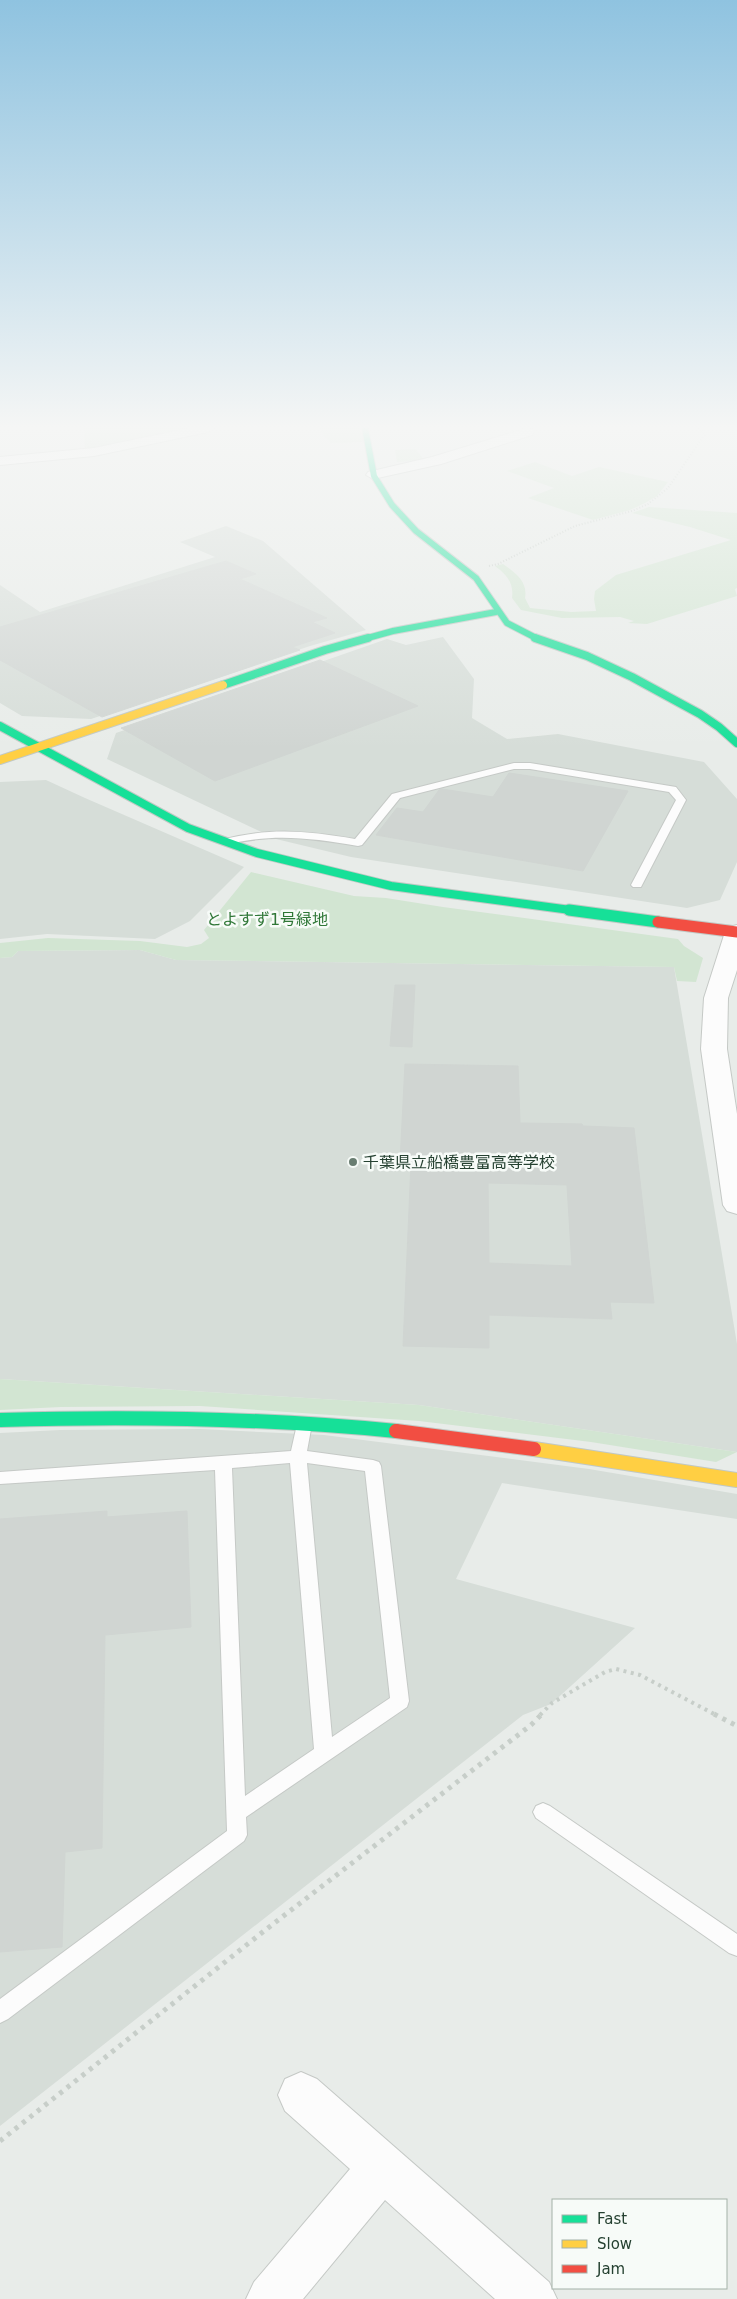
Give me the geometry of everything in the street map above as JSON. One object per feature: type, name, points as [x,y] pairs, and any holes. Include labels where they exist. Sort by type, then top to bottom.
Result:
[{"type":"street","points":[[421,535],[469,571],[483,586],[496,612],[503,621],[512,627],[600,662],[694,709],[712,720],[737,742]]},
{"type":"street","points":[[0,760],[360,640],[429,623],[496,612]]},
{"type":"street","points":[[0,726],[164,816],[225,842],[291,863],[391,886],[737,932],[716,998],[714,1049],[737,1205]]},
{"type":"street","points":[[0,1420],[201,1417],[304,1424],[424,1434],[592,1457],[737,1480]]},
{"type":"street","points":[[301,2095],[532,2299]]},
{"type":"street","points":[[271,2299],[382,2168]]},
{"type":"lane","points":[[225,842],[270,832],[298,833],[358,843],[396,796],[514,766],[530,766],[672,788],[681,800],[637,885]]},
{"type":"lane","points":[[304,1424],[298,1456],[324,1753]]},
{"type":"lane","points":[[0,1478],[298,1456],[373,1466],[400,1701],[236,1813]]},
{"type":"lane","points":[[0,2012],[237,1835],[222,1463]]},
{"type":"lane","points":[[543,1812],[737,1946]]},
{"type":"path","points":[[469,571],[498,564],[556,535]]},
{"type":"path","points":[[0,2141],[139,2028],[327,1880],[531,1725],[552,1703],[605,1672],[616,1669],[640,1675],[737,1726]]},
{"type":"shaded area","points":[[199,535],[249,535],[263,541],[366,630],[310,646],[91,719],[22,716],[0,703],[0,585],[40,612],[215,557],[180,542]]},
{"type":"shaded area","points":[[443,637],[474,679],[472,718],[507,739],[558,734],[704,762],[737,799],[737,862],[720,900],[687,908],[351,857],[276,839],[107,759],[116,733],[387,639],[406,645]]},
{"type":"shaded area","points":[[46,780],[244,867],[190,921],[155,939],[47,934],[0,939],[0,782]]},
{"type":"shaded area","name":"千葉県立船橋豊富高等学校","points":[[140,950],[176,960],[674,967],[737,1344],[737,1452],[419,1405],[0,1379],[0,958],[12,957],[18,951]]},
{"type":"shaded area","points":[[199,1429],[324,1435],[589,1469],[737,1494],[737,1519],[502,1483],[456,1579],[635,1628],[551,1704],[523,1715],[0,2126],[0,1433],[60,1430]]},
{"type":"green space","points":[[716,535],[737,535],[737,588],[735,589],[737,596],[647,624],[628,623],[634,621],[620,617],[562,618],[521,610],[512,598],[512,588],[509,580],[495,566],[503,564],[520,578],[525,587],[525,598],[530,608],[571,612],[596,611],[595,591],[616,575],[731,540]]},
{"type":"green space","name":"とよすず1号緑地","points":[[251,872],[354,896],[386,898],[678,939],[684,946],[703,958],[696,982],[677,981],[674,967],[176,960],[140,950],[18,951],[12,957],[0,958],[0,943],[48,938],[140,941],[187,947],[201,944],[209,938],[204,930]]},
{"type":"green space","points":[[0,1379],[419,1405],[737,1452],[716,1462],[591,1442],[419,1421],[200,1406],[61,1407],[0,1410]]},
{"type":"building","points":[[226,561],[256,574],[240,579],[327,618],[312,622],[335,633],[292,647],[300,650],[102,717],[0,660],[0,627]]},
{"type":"building","points":[[320,660],[418,706],[215,781],[121,728]]},
{"type":"building","points":[[509,773],[628,791],[583,871],[376,835],[397,808],[423,812],[439,790],[442,789],[493,797]]},
{"type":"building","points":[[395,985],[415,985],[412,1047],[390,1046]]},
{"type":"building","points":[[405,1064],[518,1066],[520,1123],[582,1124],[583,1126],[634,1128],[654,1303],[610,1302],[612,1319],[489,1315],[489,1348],[403,1346],[411,1163],[400,1163]],"holes":[[[488,1183],[567,1185],[572,1266],[489,1263]]]},
{"type":"building","points":[[107,1511],[107,1517],[187,1511],[191,1627],[105,1635],[102,1848],[65,1852],[62,1947],[0,1952],[0,1519]]},
{"type":"traffic: fast","points":[[421,535],[476,578],[507,623],[531,636],[587,656],[632,677],[700,714],[728,734],[737,743]]},
{"type":"traffic: fast","points":[[223,685],[325,650],[393,631],[496,612]]},
{"type":"traffic: fast","points":[[0,726],[188,828],[257,853],[391,886],[658,922]]},
{"type":"traffic: fast","points":[[0,1420],[198,1418],[347,1426],[396,1431]]},
{"type":"traffic: slow","points":[[0,760],[223,685]]},
{"type":"traffic: slow","points":[[534,1449],[737,1480]]},
{"type":"traffic: jam","points":[[658,922],[737,932]]},
{"type":"traffic: jam","points":[[396,1431],[534,1449]]},
{"type":"place","name":"千葉県立船橋豊富高等学校","points":[[353,1162]]}]
